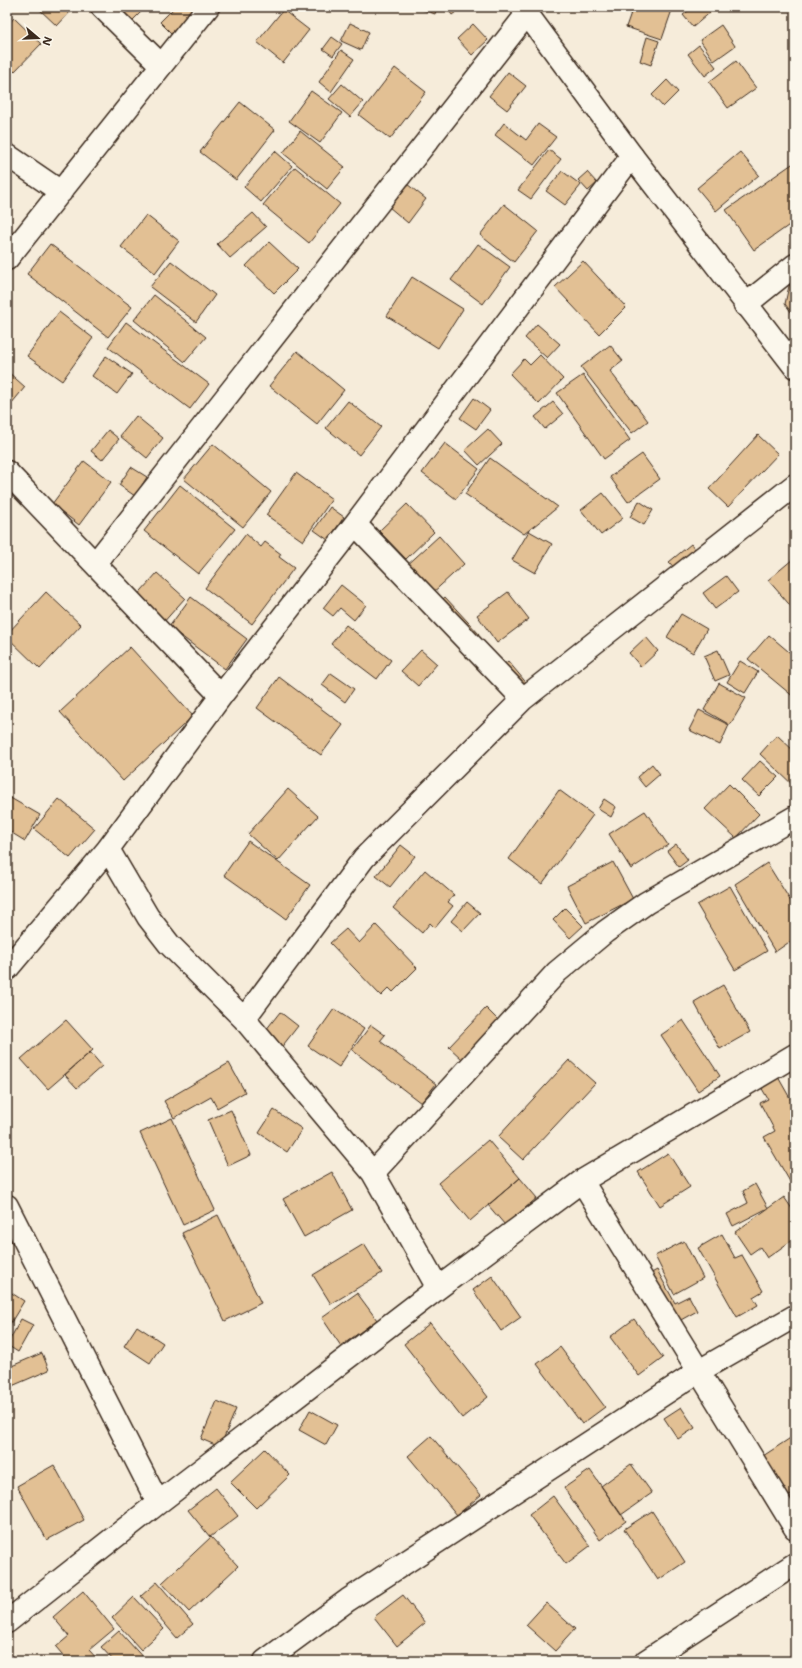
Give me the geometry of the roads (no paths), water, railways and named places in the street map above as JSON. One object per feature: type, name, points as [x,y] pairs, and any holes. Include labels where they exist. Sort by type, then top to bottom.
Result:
[{"type":"street","points":[[102,7],[161,66]]},
{"type":"street","points":[[7,259],[62,192],[208,7]]},
{"type":"street","points":[[95,564],[525,11],[632,156],[745,305],[795,367]]},
{"type":"street","points":[[7,155],[62,192]]},
{"type":"street","points":[[7,969],[108,849],[221,696],[355,524],[632,156]]},
{"type":"street","points":[[745,305],[795,265]]},
{"type":"street","points":[[7,472],[221,696]]},
{"type":"street","points":[[244,1019],[364,858],[400,820],[522,699],[795,485]]},
{"type":"street","points":[[355,524],[522,699]]},
{"type":"street","points":[[373,1173],[557,972],[605,932],[646,903],[795,817]]},
{"type":"street","points":[[108,849],[148,917],[169,944],[244,1019],[373,1173],[438,1288]]},
{"type":"street","points":[[7,1622],[438,1288],[582,1181],[795,1055]]},
{"type":"street","points":[[582,1181],[795,1528]]},
{"type":"street","points":[[7,1206],[158,1504]]},
{"type":"street","points":[[265,1661],[348,1600],[699,1371],[795,1316]]},
{"type":"street","points":[[646,1661],[795,1564]]}]
